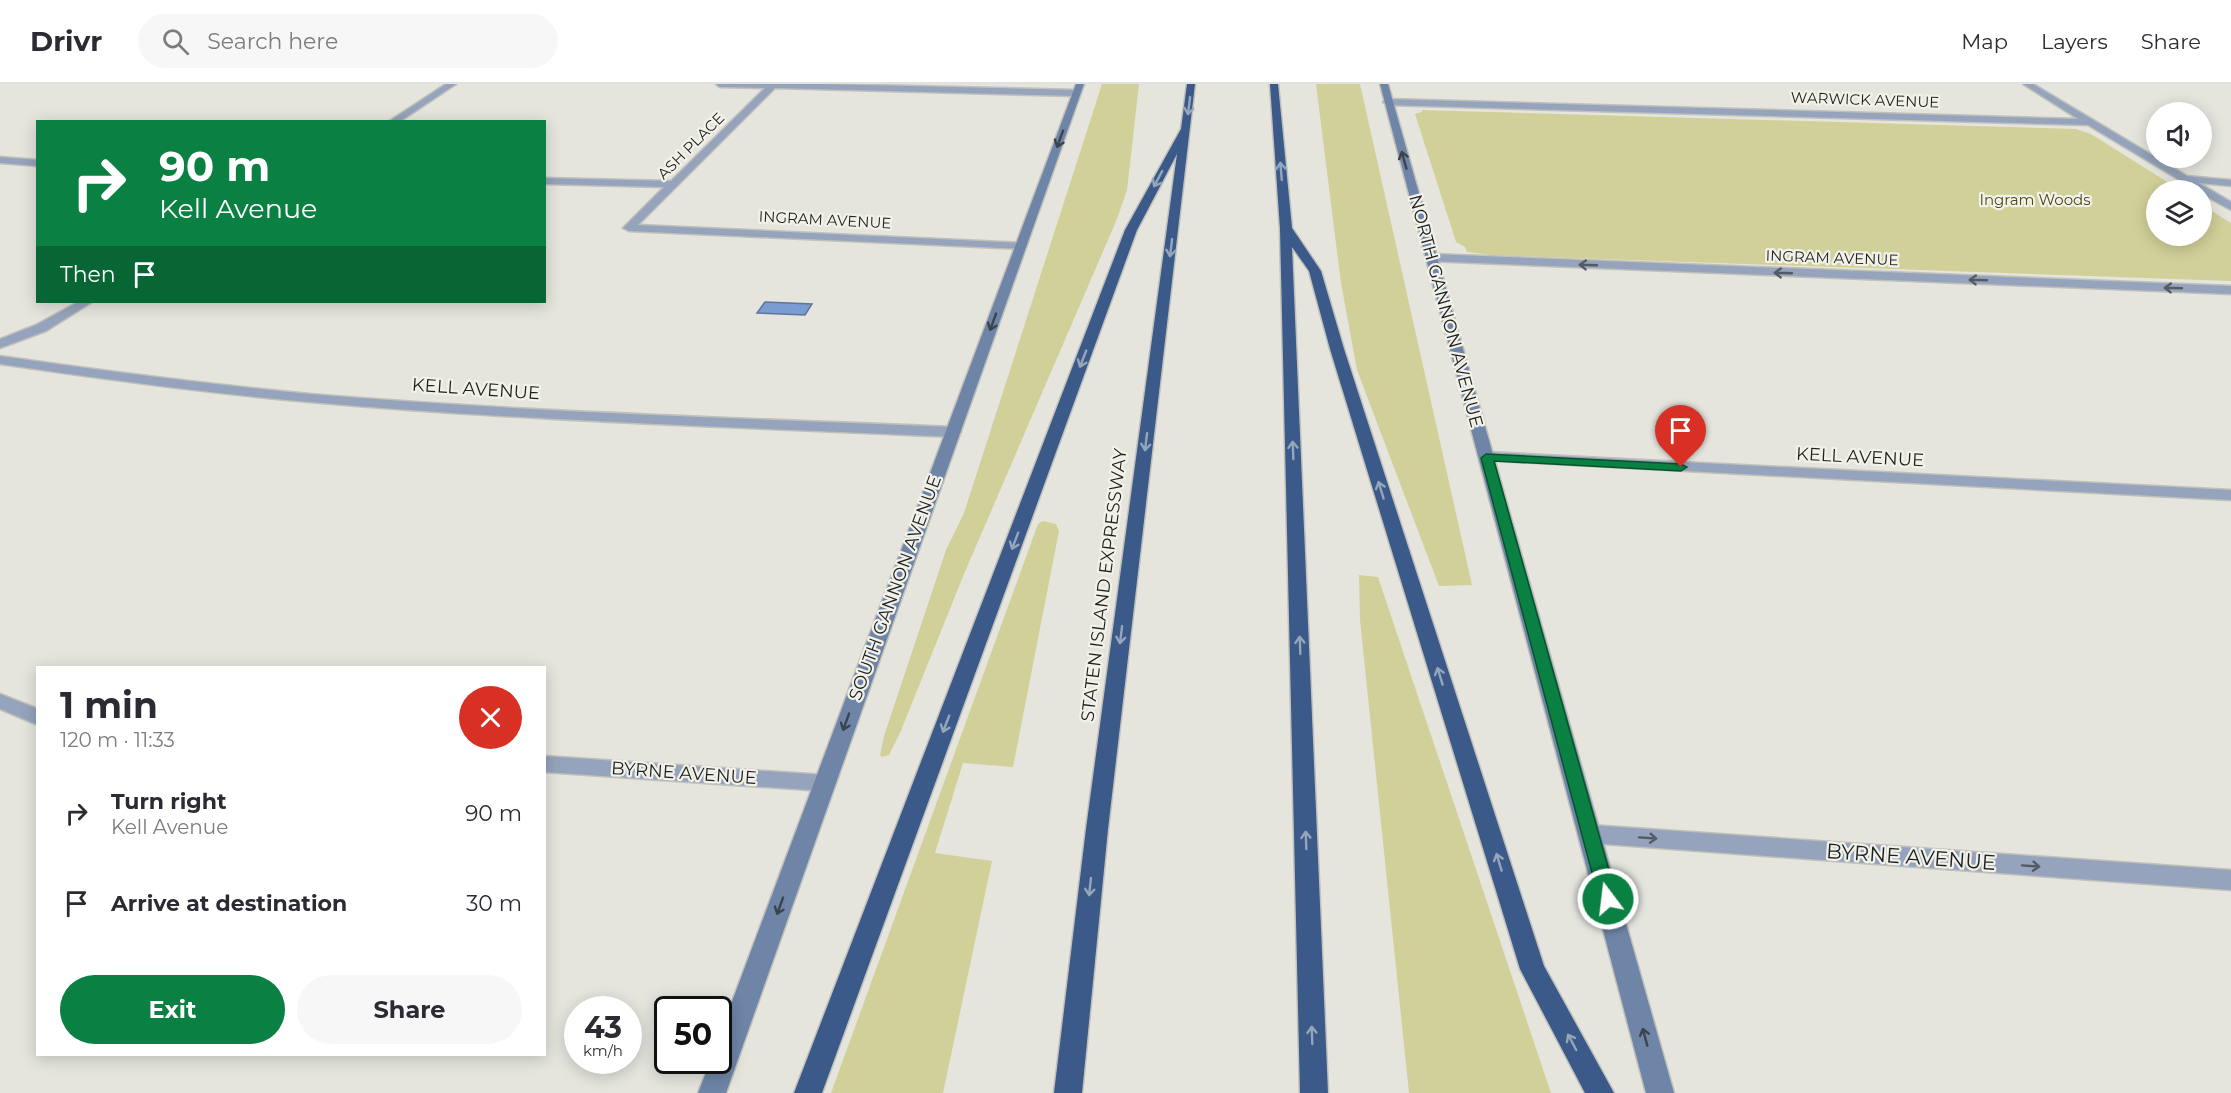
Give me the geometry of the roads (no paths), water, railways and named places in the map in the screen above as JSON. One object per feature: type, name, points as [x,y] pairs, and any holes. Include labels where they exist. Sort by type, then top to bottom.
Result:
[{"type":"highway","name":"STATEN ISLAND EXPRESSWAY","points":[[1068,1093],[1097,829],[1191,84]]},
{"type":"highway","points":[[1274,84],[1286,229],[1314,1093]]},
{"type":"highway","points":[[808,1093],[1131,230],[1186,128]]},
{"type":"highway","points":[[1286,229],[1315,271],[1337,349],[1532,969],[1599,1093]]},
{"type":"main road","name":"NORTH GANNON AVENUE","points":[[1384,84],[1660,1093]]},
{"type":"main road","name":"SOUTH GANNON AVENUE","points":[[712,1093],[1078,89]]},
{"type":"street","points":[[395,120],[452,84]]},
{"type":"street","points":[[720,84],[1078,89]]},
{"type":"street","points":[[2027,84],[2231,207]]},
{"type":"street","name":"ASH PLACE","points":[[629,228],[773,85]]},
{"type":"street","name":"WARWICK AVENUE","points":[[1388,102],[2089,122]]},
{"type":"street","points":[[0,160],[36,163]]},
{"type":"street","points":[[2186,179],[2231,183]]},
{"type":"street","points":[[546,181],[673,184]]},
{"type":"street","name":"INGRAM AVENUE","points":[[629,228],[1021,245]]},
{"type":"street","name":"INGRAM AVENUE","points":[[1432,258],[2231,290]]},
{"type":"street","points":[[0,344],[41,328],[84,303]]},
{"type":"street","name":"KELL AVENUE","points":[[0,360],[122,378],[312,398],[565,414],[952,432]]},
{"type":"street","name":"KELL AVENUE","points":[[1486,458],[2231,495]]},
{"type":"street","points":[[0,702],[36,717]]},
{"type":"street","name":"BYRNE AVENUE","points":[[546,764],[824,783]]},
{"type":"street","name":"BYRNE AVENUE","points":[[1590,834],[2231,880]]},
{"type":"water","points":[[765,302],[812,304],[805,315],[757,313]]},
{"type":"park label","name":"Ingram Woods","points":[[2035,200]]}]
